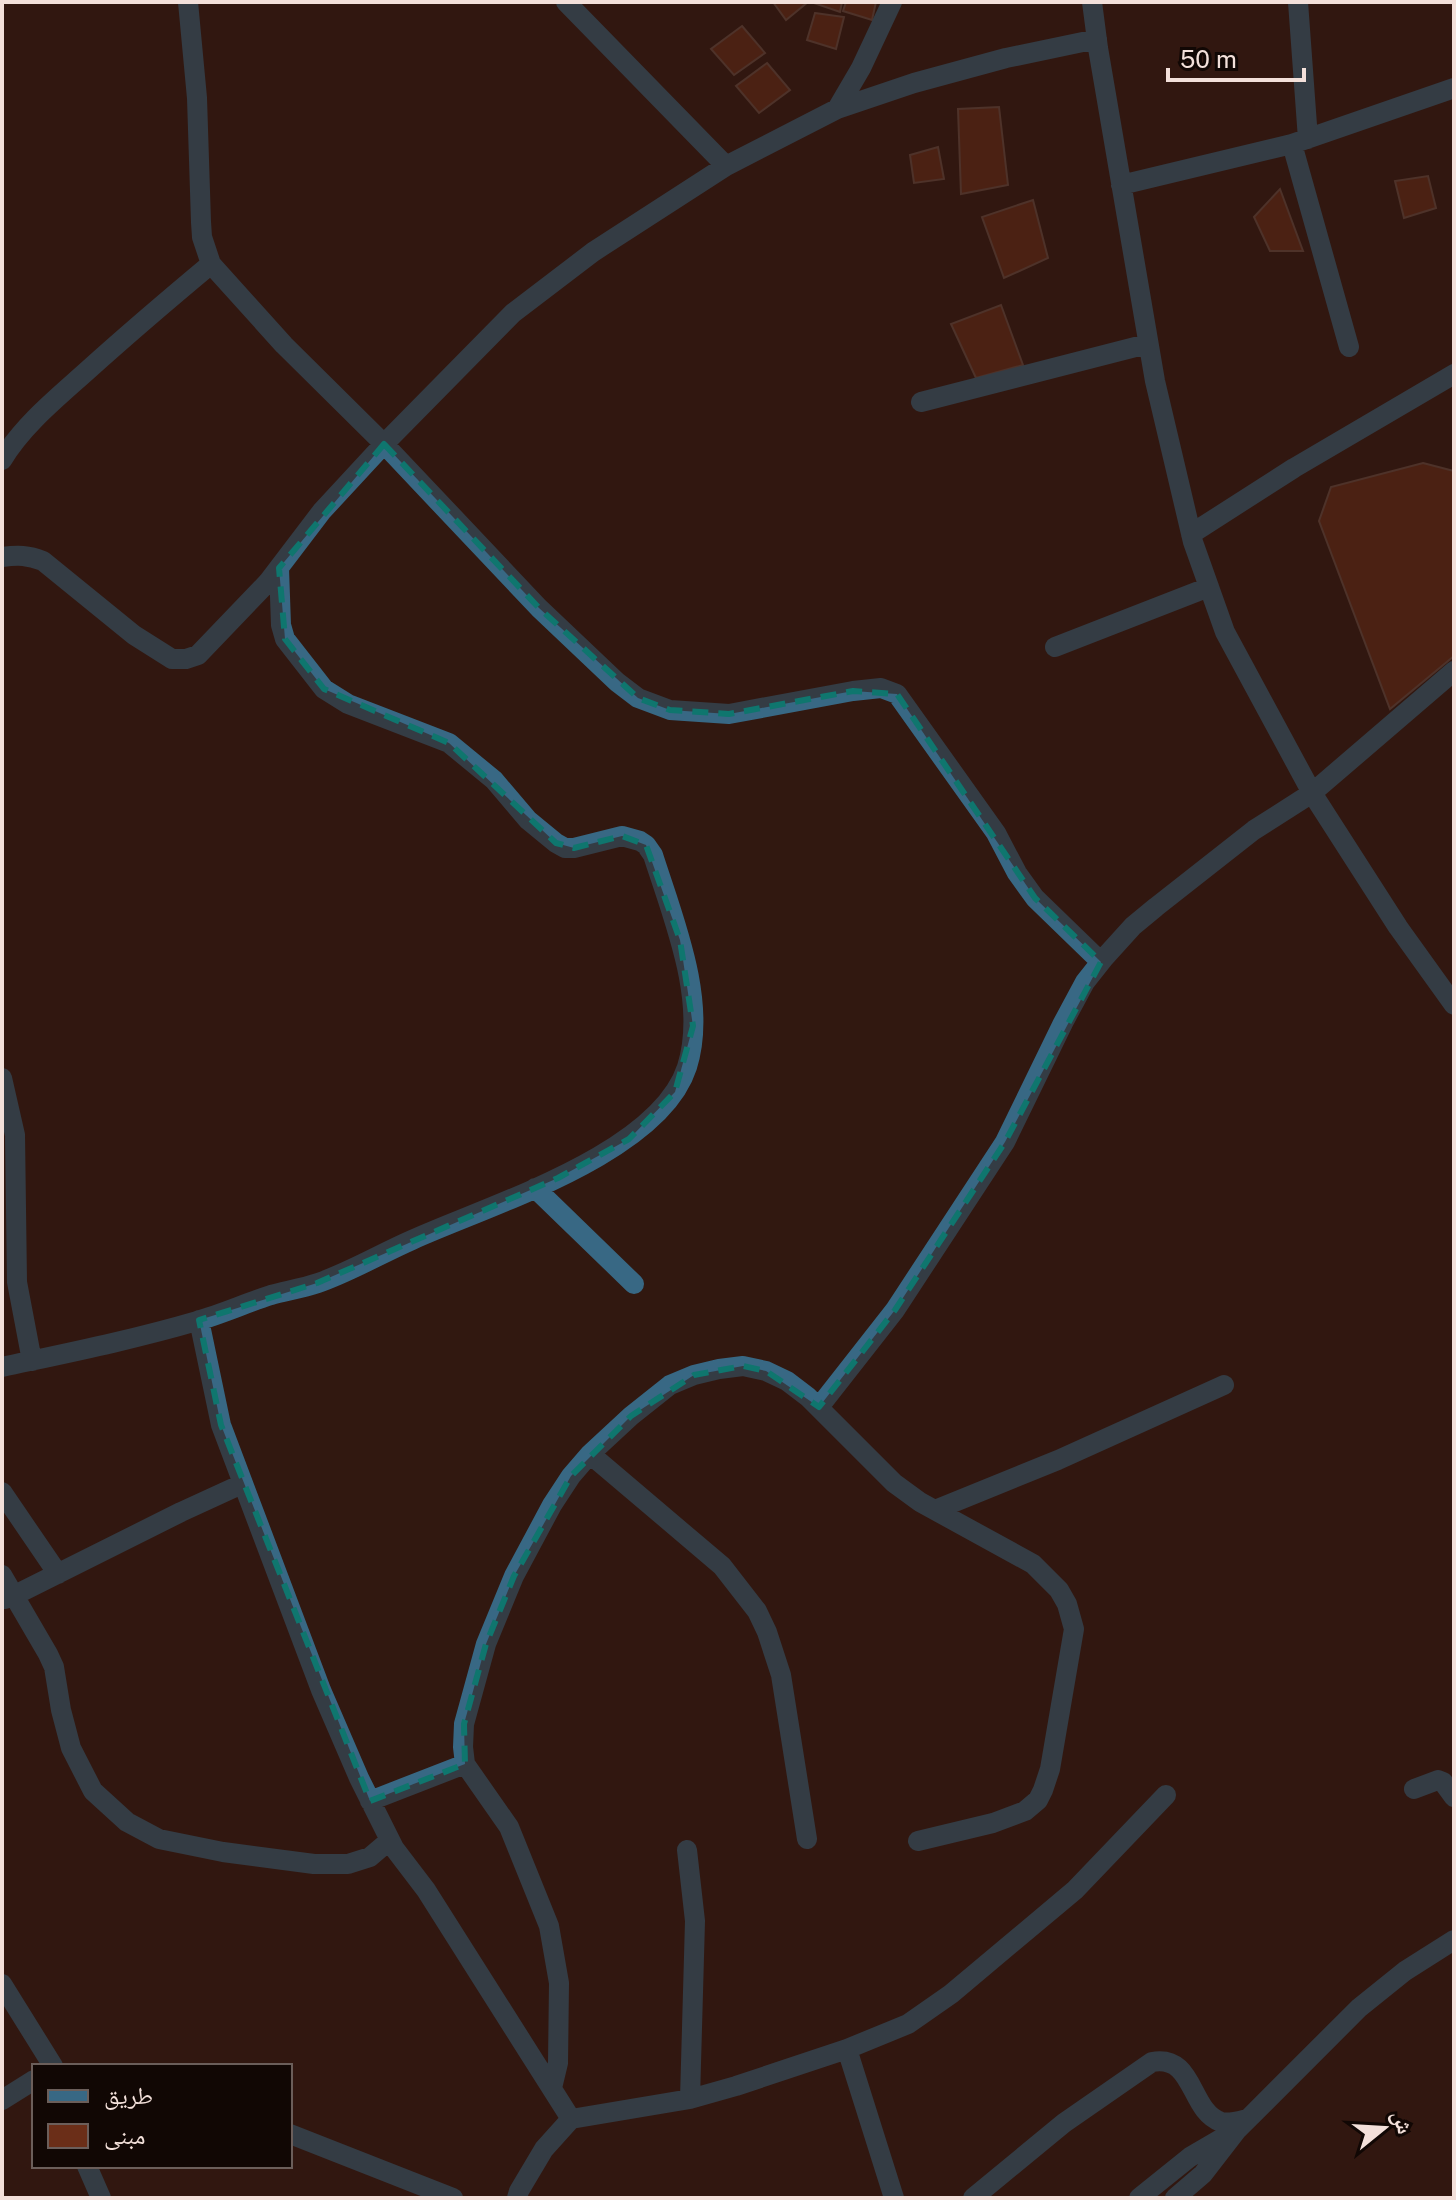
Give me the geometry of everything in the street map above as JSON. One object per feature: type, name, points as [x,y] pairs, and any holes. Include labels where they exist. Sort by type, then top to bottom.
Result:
[{"type":"street","points":[[188,2],[197,98],[202,237],[211,264],[284,345],[384,444],[539,608],[638,698],[670,710],[729,714],[853,691],[881,688],[897,694],[996,833],[1017,873],[1035,898],[1101,962]]},
{"type":"street","points":[[566,2],[726,166]]},
{"type":"street","points":[[837,109],[892,2]]},
{"type":"street","points":[[1092,2],[1147,344],[1191,534],[1225,632],[1312,793],[1398,927],[1454,1005]]},
{"type":"street","points":[[1298,2],[1300,141],[1349,347]]},
{"type":"street","points":[[2,557],[29,556],[43,561],[134,635],[172,659],[198,655],[268,582],[322,511],[384,444],[513,313],[593,252],[726,166],[837,109],[914,83],[1006,58],[1097,39]]},
{"type":"street","points":[[1121,185],[1300,141],[1454,88]]},
{"type":"street","points":[[2,460],[12,443],[63,393],[211,264]]},
{"type":"street","points":[[921,402],[1147,344]]},
{"type":"street","points":[[1191,534],[1294,468],[1454,374]]},
{"type":"street","points":[[2,1367],[112,1344],[317,1283],[558,1178],[617,1146],[654,1119],[675,1092],[687,1067],[693,1026],[691,990],[680,940],[653,855],[640,841],[622,836],[565,848],[528,820],[494,780],[449,743],[348,704],[324,689],[285,639],[281,625],[279,568]]},
{"type":"street","points":[[1055,647],[1209,587]]},
{"type":"street","points":[[819,1407],[895,1310],[1005,1142],[1063,1023],[1085,982],[1101,962],[1133,926],[1156,907],[1254,830],[1312,793],[1454,671]]},
{"type":"street","points":[[2,1078],[15,1135],[17,1282],[32,1361]]},
{"type":"street","points":[[535,1188],[634,1284]]},
{"type":"street","points":[[199,1320],[221,1425],[321,1690],[370,1801],[390,1840],[426,1890],[571,2119]]},
{"type":"street","points":[[552,2088],[558,2063],[559,1983],[549,1926],[509,1827],[465,1764],[464,1724],[486,1644],[514,1576],[547,1515],[571,1476],[590,1454],[670,1385],[694,1375],[743,1366],[766,1371],[787,1381],[819,1407],[894,1483],[920,1502],[1033,1564],[1059,1590],[1067,1604],[1074,1629],[1050,1769],[1038,1800],[1025,1811],[993,1823],[918,1841]]},
{"type":"street","points":[[935,1510],[1058,1460],[1224,1385]]},
{"type":"street","points":[[590,1454],[722,1566],[757,1611],[781,1675],[807,1839]]},
{"type":"street","points":[[9,1597],[242,1484]]},
{"type":"street","points":[[2,1492],[58,1574]]},
{"type":"street","points":[[2,1575],[9,1597],[54,1667],[71,1748],[93,1791],[127,1822],[159,1839],[223,1852],[314,1864],[348,1864],[370,1857],[390,1840]]},
{"type":"street","points":[[370,1801],[465,1764]]},
{"type":"street","points":[[1414,1789],[1438,1780],[1454,1797]]},
{"type":"street","points":[[517,2198],[544,2149],[571,2119],[690,2099],[847,2049],[908,2024],[951,1994],[1075,1890],[1166,1795]]},
{"type":"street","points":[[687,1850],[695,1921],[690,2099]]},
{"type":"street","points":[[1175,2198],[1203,2174],[1242,2125],[1359,2008],[1405,1971],[1454,1940]]},
{"type":"street","points":[[2,1984],[52,2064]]},
{"type":"street","points":[[847,2049],[894,2198]]},
{"type":"street","points":[[973,2198],[1064,2123],[1152,2062],[1161,2060],[1173,2063],[1208,2113],[1219,2121],[1242,2125]]},
{"type":"street","points":[[2,2100],[32,2081]]},
{"type":"street","points":[[1139,2198],[1190,2157],[1242,2125]]},
{"type":"street","points":[[292,2135],[453,2198]]},
{"type":"street","points":[[88,2168],[101,2198]]},
{"type":"highlighted area","points":[[384,444],[539,608],[638,698],[670,710],[729,714],[853,691],[897,694],[1035,898],[1101,962],[1005,1142],[895,1310],[819,1407],[766,1371],[743,1366],[694,1375],[631,1416],[571,1476],[514,1576],[486,1644],[464,1724],[465,1764],[370,1801],[221,1425],[199,1320],[317,1283],[558,1178],[629,1139],[675,1092],[693,1026],[680,940],[646,845],[622,836],[574,848],[556,843],[449,743],[324,689],[285,639],[279,568]]},
{"type":"building","points":[[773,2],[808,2],[786,20]]},
{"type":"building","points":[[811,2],[842,2],[840,12]]},
{"type":"building","points":[[846,2],[876,2],[872,20],[843,11]]},
{"type":"building","points":[[815,13],[844,17],[836,49],[807,40]]},
{"type":"building","points":[[742,26],[765,53],[734,75],[711,49]]},
{"type":"building","points":[[767,63],[790,90],[759,113],[736,86]]},
{"type":"building","points":[[999,107],[1008,185],[961,194],[958,109]]},
{"type":"building","points":[[938,147],[944,179],[914,183],[910,155]]},
{"type":"building","points":[[1428,176],[1436,208],[1404,218],[1395,181]]},
{"type":"building","points":[[1280,189],[1303,251],[1270,251],[1254,217]]},
{"type":"building","points":[[1033,200],[1048,258],[1004,278],[982,217]]},
{"type":"building","points":[[1001,305],[1023,365],[976,378],[951,324]]},
{"type":"building","points":[[1423,463],[1454,471],[1454,656],[1390,709],[1319,521],[1331,487]]}]
